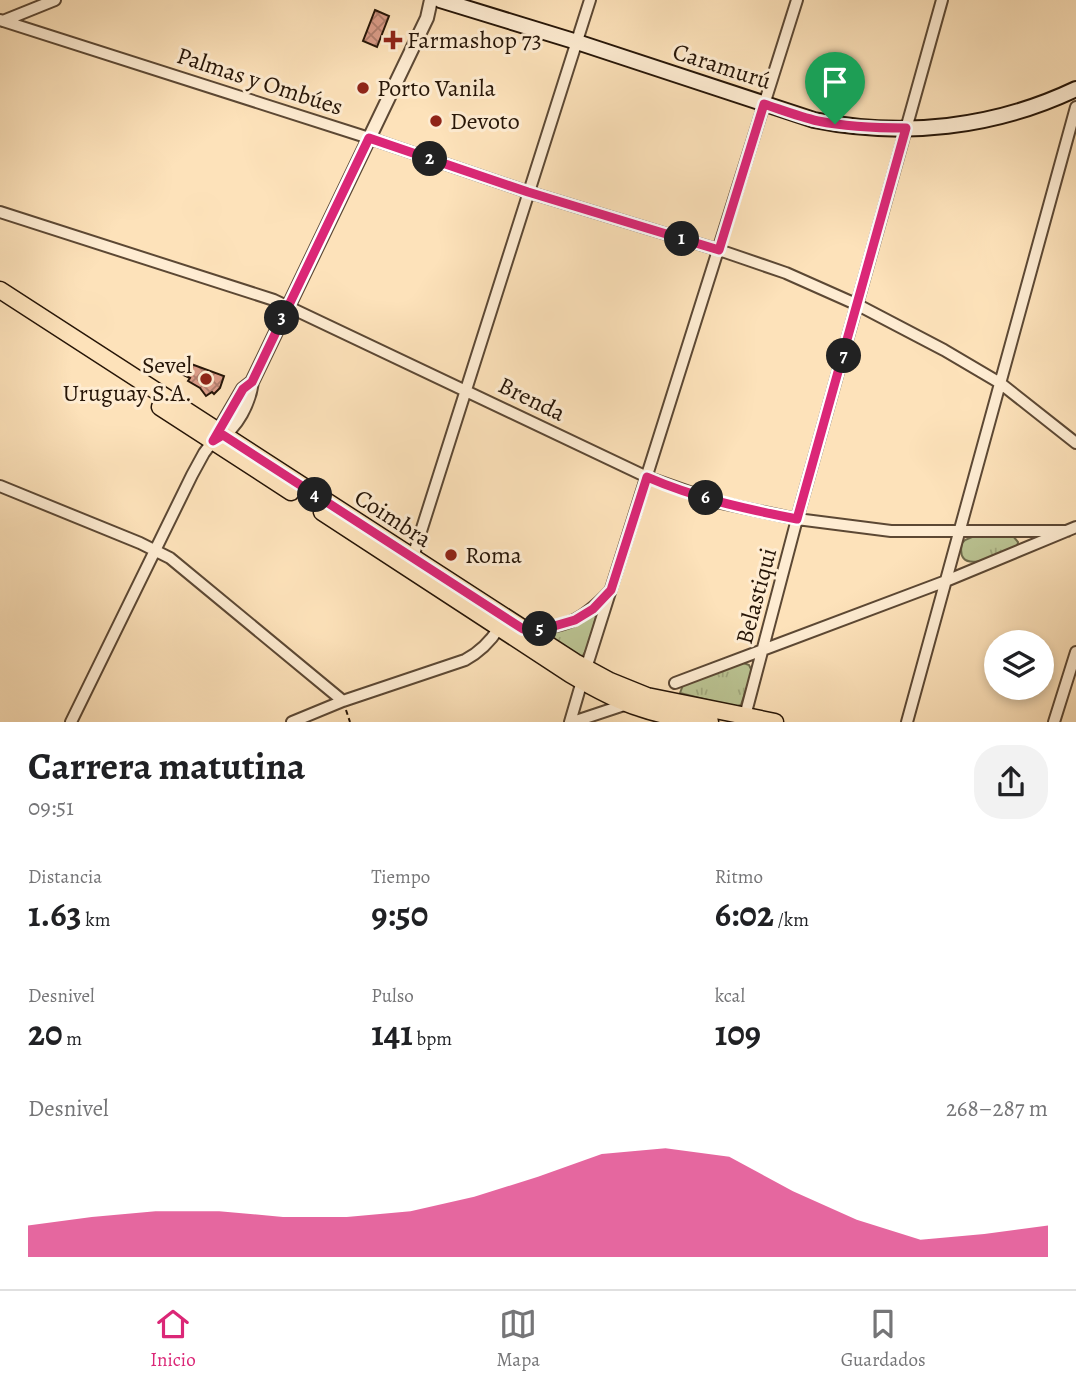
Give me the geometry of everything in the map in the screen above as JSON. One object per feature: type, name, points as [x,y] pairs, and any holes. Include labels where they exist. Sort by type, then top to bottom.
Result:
[{"type":"main road","name":"Caramurú","points":[[440,0],[814,120],[835,124],[864,128],[951,127],[1039,105],[1076,89]]},
{"type":"main road","name":"Coimbra","points":[[0,290],[499,628],[584,675],[666,700],[775,722]]},
{"type":"main road","name":"Coimbra","points":[[0,303],[218,436],[523,629],[627,704],[671,716],[710,722]]},
{"type":"street","points":[[1,21],[55,0]]},
{"type":"street","points":[[72,722],[192,475],[204,453],[218,436],[233,426],[250,394],[252,382],[427,18],[431,0]]},
{"type":"street","points":[[413,559],[590,0]]},
{"type":"street","points":[[572,722],[584,675],[797,0]]},
{"type":"street","name":"Belastiqui","points":[[745,716],[797,519],[942,0]]},
{"type":"street","name":"Palmas y Ombúes","points":[[1,21],[786,273],[858,305],[944,350],[1000,383],[1076,443]]},
{"type":"street","points":[[907,722],[1076,107]]},
{"type":"street","name":"Brenda","points":[[0,212],[288,306],[664,485],[721,503],[797,519],[891,531],[1071,529]]},
{"type":"street","points":[[0,486],[155,550],[179,564],[343,701]]},
{"type":"street","points":[[675,683],[946,581],[1071,529]]},
{"type":"street","points":[[523,629],[544,629],[575,620],[593,609],[611,590]]},
{"type":"street","points":[[292,722],[343,701],[465,660],[483,648],[499,628]]},
{"type":"street","points":[[1054,722],[1076,652]]},
{"type":"street","points":[[572,722],[627,704]]},
{"type":"path","points":[[343,701],[350,722]]},
{"type":"green space","points":[[1013,536],[1018,542],[1017,548],[991,558],[972,562],[965,560],[961,554],[962,543],[972,537]]},
{"type":"green space","points":[[594,614],[596,617],[582,657],[547,636],[548,633]]},
{"type":"green space","points":[[741,662],[749,665],[752,671],[741,705],[735,707],[680,693],[683,685]]},
{"type":"building","points":[[375,10],[389,16],[377,47],[363,41]]},
{"type":"building","name":"Sevel Uruguay S.A.","points":[[183,361],[224,376],[220,388],[214,394],[212,392],[206,396],[200,388],[188,381],[190,378],[179,373]]},
{"type":"place","name":"Farmashop 73","points":[[393,40]]},
{"type":"place","name":"Porto Vanila","points":[[363,88]]},
{"type":"place","name":"Devoto","points":[[436,121]]},
{"type":"place","name":"Sevel Uruguay S.A.","points":[[206,379]]},
{"type":"place","name":"Roma","points":[[451,555]]},
{"type":"route","points":[[764,104],[835,124],[864,128],[906,128],[797,519],[721,503],[647,477],[611,590],[593,609],[575,620],[557,627],[523,629],[223,435],[213,441],[243,389],[252,382],[369,138],[528,192],[719,250],[764,104]]}]
